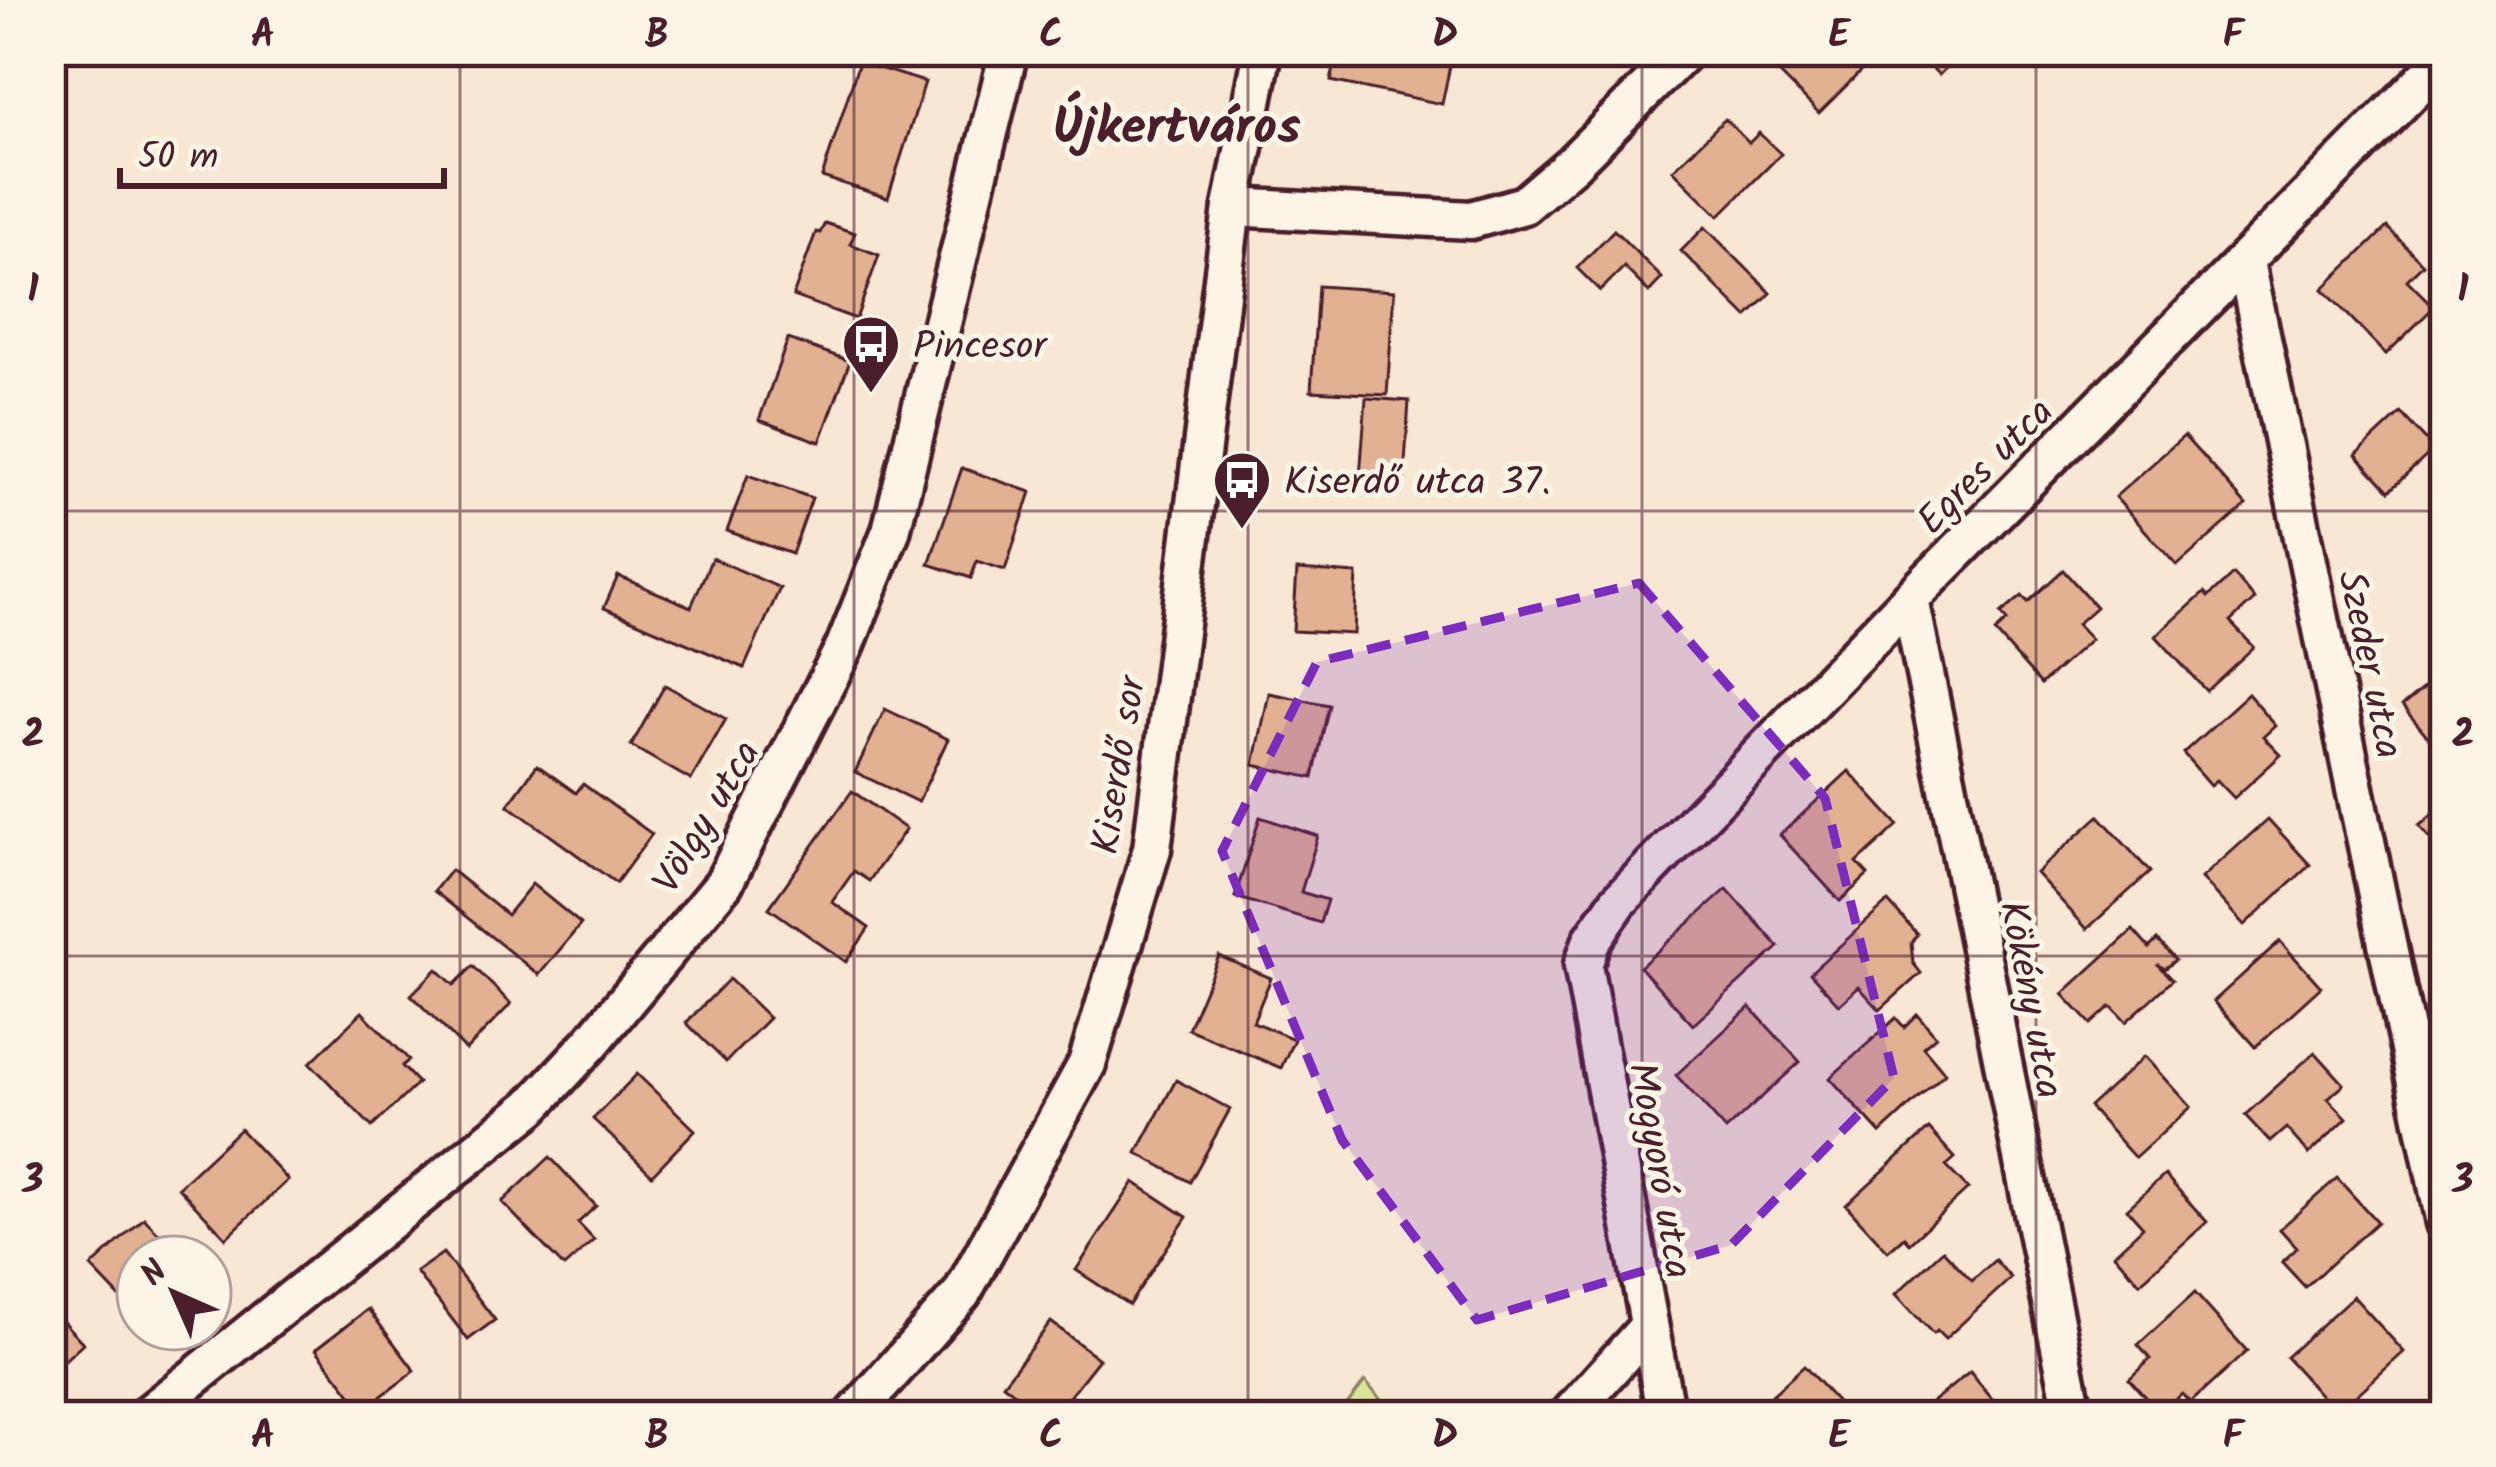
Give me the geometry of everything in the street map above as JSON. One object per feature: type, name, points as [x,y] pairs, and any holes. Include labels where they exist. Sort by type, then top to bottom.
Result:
[{"type":"street","name":"Völgy utca","points":[[146,1416],[531,1107],[591,1043],[724,883],[845,646],[891,531],[1009,51]]},
{"type":"street","name":"Kiserdő sor","points":[[853,1416],[962,1293],[1087,1064],[1152,849],[1232,207],[1263,51]]},
{"type":"street","points":[[1232,207],[1471,220],[1524,206],[1684,51]]},
{"type":"street","name":"Egres utca","points":[[1592,940],[1618,902],[1910,599],[2445,58]]},
{"type":"street","name":"Szeder utca","points":[[2246,262],[2445,1223]]},
{"type":"street","name":"Kökény utca","points":[[1910,599],[2074,1416]]},
{"type":"street","name":"Mogyoró utca","points":[[1592,940],[1583,965],[1666,1416]]},
{"type":"street","points":[[1568,1416],[1647,1328]]},
{"type":"highlighted area","points":[[1639,583],[1825,798],[1894,1078],[1731,1245],[1477,1320],[1342,1140],[1222,851],[1317,662]]},
{"type":"green space","points":[[1365,1381],[1395,1416],[1338,1416]]},
{"type":"building","points":[[1338,51],[1453,51],[1442,104],[1331,81]]},
{"type":"building","points":[[1793,51],[1851,51],[1866,66],[1819,113],[1775,69]]},
{"type":"building","points":[[1915,51],[1963,51],[1939,75]]},
{"type":"building","points":[[859,62],[925,82],[888,198],[822,177]]},
{"type":"building","points":[[1725,119],[1749,143],[1759,133],[1781,154],[1719,216],[1673,170]]},
{"type":"building","points":[[825,223],[855,233],[850,244],[879,255],[856,319],[793,296],[816,232]]},
{"type":"building","points":[[1705,227],[1771,293],[1747,317],[1681,251]]},
{"type":"building","points":[[2387,227],[2423,264],[2407,280],[2434,307],[2386,354],[2323,289]]},
{"type":"building","points":[[1614,230],[1662,278],[1649,292],[1624,267],[1600,291],[1577,268]]},
{"type":"building","points":[[1318,286],[1394,291],[1387,395],[1311,391]]},
{"type":"building","points":[[788,339],[850,361],[820,442],[759,420]]},
{"type":"building","points":[[1366,398],[1409,401],[1404,480],[1360,477]]},
{"type":"building","points":[[2401,413],[2434,449],[2389,491],[2356,455]]},
{"type":"building","points":[[2184,436],[2246,505],[2177,566],[2115,497]]},
{"type":"building","points":[[962,468],[1031,492],[1005,570],[977,561],[971,578],[929,564]]},
{"type":"building","points":[[748,475],[812,498],[792,554],[727,531]]},
{"type":"building","points":[[712,558],[780,588],[744,668],[604,608],[618,576],[691,607]]},
{"type":"building","points":[[1297,570],[1357,574],[1354,634],[1293,631]]},
{"type":"building","points":[[2063,570],[2096,607],[2077,624],[2091,639],[2041,684],[1995,632],[2007,621],[2001,614],[2022,596],[2028,602]]},
{"type":"building","points":[[2233,574],[2255,599],[2230,622],[2254,647],[2206,691],[2156,636]]},
{"type":"building","points":[[2445,670],[2445,757],[2402,706]]},
{"type":"building","points":[[665,685],[726,719],[691,780],[631,746]]},
{"type":"building","points":[[1269,693],[1329,705],[1313,778],[1254,765]]},
{"type":"building","points":[[2248,694],[2276,726],[2264,737],[2281,755],[2234,798],[2217,780],[2211,785],[2183,753]]},
{"type":"building","points":[[885,709],[948,739],[918,802],[855,772]]},
{"type":"building","points":[[537,765],[576,793],[583,784],[652,834],[616,883],[508,805]]},
{"type":"building","points":[[1849,771],[1898,825],[1857,863],[1868,875],[1840,901],[1780,835]]},
{"type":"building","points":[[852,791],[906,829],[869,881],[854,871],[832,902],[869,928],[846,962],[769,908]]},
{"type":"building","points":[[2445,804],[2445,856],[2419,826]]},
{"type":"building","points":[[2099,816],[2150,872],[2087,929],[2036,873]]},
{"type":"building","points":[[1260,817],[1318,836],[1301,892],[1327,900],[1320,923],[1235,897]]},
{"type":"building","points":[[2268,819],[2310,865],[2245,925],[2202,878]]},
{"type":"building","points":[[451,870],[507,915],[532,884],[581,924],[539,975],[434,891]]},
{"type":"building","points":[[1727,889],[1779,947],[1693,1025],[1640,967]]},
{"type":"building","points":[[1888,902],[1917,934],[1911,943],[1913,963],[1921,973],[1880,1010],[1859,987],[1839,1005],[1810,973]]},
{"type":"building","points":[[2133,930],[2149,948],[2157,940],[2175,960],[2164,969],[2157,964],[2172,980],[2126,1022],[2111,1006],[2091,1024],[2063,994]]},
{"type":"building","points":[[2280,941],[2321,987],[2255,1047],[2214,1001]]},
{"type":"building","points":[[1219,956],[1271,978],[1253,1022],[1294,1039],[1281,1068],[1188,1029]]},
{"type":"building","points":[[473,966],[511,1004],[466,1050],[411,995],[437,969],[454,985]]},
{"type":"building","points":[[729,979],[769,1018],[726,1062],[686,1023]]},
{"type":"building","points":[[1750,1007],[1800,1062],[1726,1130],[1676,1075]]},
{"type":"building","points":[[362,1012],[409,1060],[402,1066],[418,1083],[372,1127],[310,1063]]},
{"type":"building","points":[[1917,1014],[1936,1036],[1923,1047],[1945,1073],[1880,1133],[1830,1078],[1896,1018],[1904,1027]]},
{"type":"building","points":[[2315,1052],[2344,1084],[2328,1098],[2347,1118],[2309,1154],[2286,1128],[2270,1142],[2245,1115]]},
{"type":"building","points":[[2145,1056],[2191,1107],[2135,1158],[2089,1107]]},
{"type":"building","points":[[637,1074],[695,1130],[652,1175],[593,1119]]},
{"type":"building","points":[[1176,1080],[1230,1109],[1190,1182],[1137,1153]]},
{"type":"building","points":[[240,1129],[288,1180],[231,1233],[221,1233],[178,1187]]},
{"type":"building","points":[[1929,1129],[1955,1158],[1946,1166],[1968,1189],[1909,1243],[1904,1237],[1888,1251],[1846,1205]]},
{"type":"building","points":[[550,1157],[596,1206],[578,1223],[594,1240],[564,1267],[502,1202]]},
{"type":"building","points":[[2165,1175],[2207,1222],[2140,1283],[2114,1254],[2143,1227],[2127,1209]]},
{"type":"building","points":[[2337,1178],[2377,1222],[2305,1287],[2282,1262],[2297,1248],[2280,1229]]},
{"type":"building","points":[[1134,1182],[1187,1217],[1129,1305],[1076,1270]]},
{"type":"building","points":[[144,1218],[158,1233],[128,1233]]},
{"type":"building","points":[[114,1246],[114,1291],[91,1267]]},
{"type":"building","points":[[1943,1250],[1972,1281],[1995,1260],[2011,1278],[1945,1339],[1937,1331],[1933,1334],[1896,1294]]},
{"type":"building","points":[[443,1253],[495,1320],[468,1340],[416,1272]]},
{"type":"building","points":[[2195,1293],[2247,1351],[2190,1403],[2182,1394],[2160,1414],[2129,1379],[2150,1359],[2138,1345]]},
{"type":"building","points":[[2353,1296],[2404,1352],[2337,1413],[2286,1357]]},
{"type":"building","points":[[51,1309],[83,1343],[51,1373]]},
{"type":"building","points":[[368,1309],[415,1371],[363,1410],[316,1349]]},
{"type":"building","points":[[1051,1322],[1099,1359],[1054,1416],[1044,1416],[1003,1384]]},
{"type":"building","points":[[1804,1366],[1848,1414],[1749,1416]]},
{"type":"building","points":[[1970,1372],[2006,1416],[1914,1416]]},
{"type":"place","name":"Pincesor","points":[[871,395]]},
{"type":"place","name":"Kiserdő utca 37.","points":[[1242,531]]},
{"type":"district","name":"Újkertváros","points":[[1177,125]]}]
